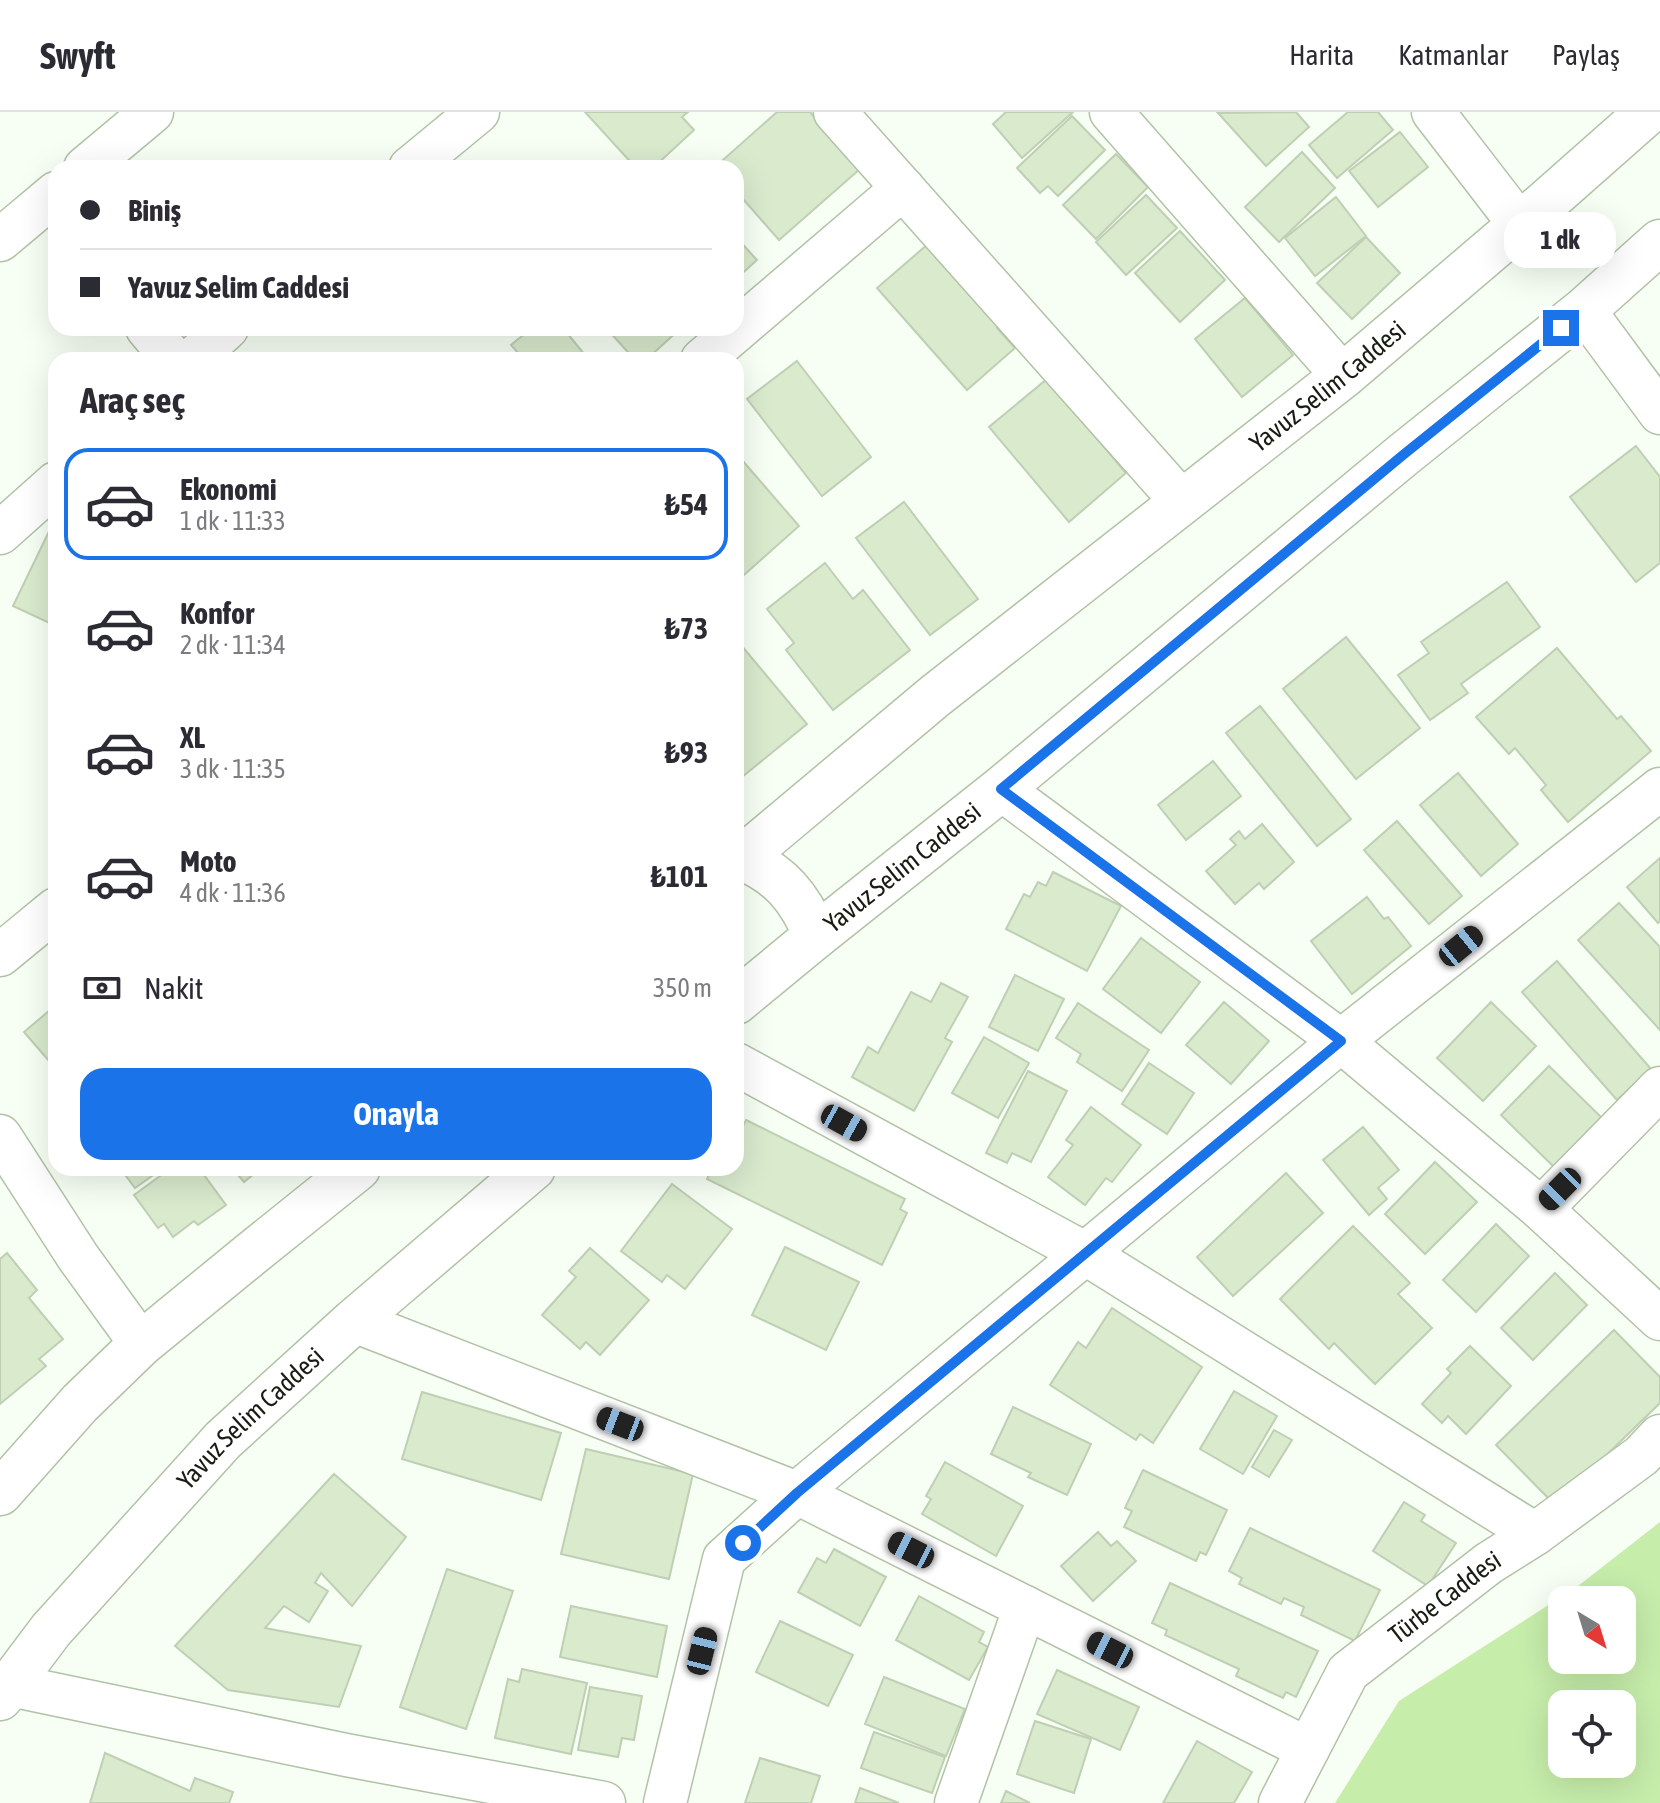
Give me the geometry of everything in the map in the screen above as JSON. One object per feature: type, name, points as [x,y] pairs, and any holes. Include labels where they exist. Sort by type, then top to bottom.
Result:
[{"type":"main road","name":"Yavuz Selim Caddesi","points":[[744,856],[935,696],[1343,376],[1648,112]]},
{"type":"main road","name":"Yavuz Selim Caddesi","points":[[744,995],[1001,789],[1403,455],[1584,310],[1660,242]]},
{"type":"main road","points":[[744,861],[759,865],[783,882],[799,902],[816,936]]},
{"type":"main road","points":[[0,1493],[80,1403],[141,1344],[348,1176]]},
{"type":"main road","name":"Yavuz Selim Caddesi","points":[[5,1691],[51,1630],[223,1440],[354,1321],[524,1176]]},
{"type":"street","points":[[95,160],[152,112]]},
{"type":"street","points":[[420,160],[478,112]]},
{"type":"street","points":[[835,112],[1182,502]]},
{"type":"street","points":[[1433,112],[1520,225]]},
{"type":"street","points":[[1124,116],[1343,376]]},
{"type":"street","points":[[744,324],[903,188]]},
{"type":"street","points":[[0,240],[48,208]]},
{"type":"street","points":[[1584,310],[1660,413]]},
{"type":"street","points":[[154,336],[167,352]]},
{"type":"street","points":[[201,352],[218,336]]},
{"type":"street","points":[[711,352],[730,336]]},
{"type":"street","points":[[0,533],[48,490]]},
{"type":"street","points":[[1001,789],[1341,1041],[1541,1209],[1660,1319]]},
{"type":"street","points":[[665,1803],[724,1559],[797,1493],[1341,1041],[1660,789]]},
{"type":"street","points":[[0,955],[48,916]]},
{"type":"street","points":[[744,1068],[1086,1254],[1535,1534]]},
{"type":"street","points":[[1541,1209],[1660,1088]]},
{"type":"street","points":[[0,1136],[78,1257],[141,1344]]},
{"type":"street","points":[[354,1321],[797,1493],[1308,1749]]},
{"type":"street","name":"Türbe Caddesi","points":[[1280,1803],[1348,1672],[1489,1563],[1535,1534],[1641,1456],[1660,1436]]},
{"type":"street","points":[[956,1803],[1025,1607]]},
{"type":"street","points":[[5,1691],[604,1803]]},
{"type":"green space","points":[[1660,1522],[1660,1803],[1335,1803],[1399,1701],[1548,1605],[1548,1674],[1636,1674],[1636,1586],[1578,1586]]},
{"type":"building","points":[[585,112],[688,112],[682,117],[694,130],[662,160],[629,160]]},
{"type":"building","points":[[777,112],[810,112],[860,169],[779,240],[744,200],[744,160],[723,160]]},
{"type":"building","points":[[1006,112],[1073,112],[1022,158],[993,124]]},
{"type":"building","points":[[1296,112],[1309,127],[1266,166],[1218,113]]},
{"type":"building","points":[[1348,112],[1378,112],[1393,130],[1337,178],[1309,145]]},
{"type":"building","points":[[1072,116],[1105,150],[1058,196],[1048,186],[1040,193],[1017,168]]},
{"type":"building","points":[[1400,132],[1428,167],[1378,207],[1349,171]]},
{"type":"building","points":[[1302,152],[1335,188],[1279,242],[1245,207]]},
{"type":"building","points":[[1116,154],[1148,187],[1096,239],[1063,205]]},
{"type":"building","points":[[1146,195],[1177,228],[1126,275],[1096,242]]},
{"type":"building","points":[[1336,197],[1366,236],[1315,276],[1285,238]]},
{"type":"building","points":[[1180,231],[1225,280],[1180,322],[1135,273]]},
{"type":"building","points":[[1366,237],[1400,273],[1352,319],[1317,283]]},
{"type":"building","points":[[928,244],[1003,323],[997,328],[1015,348],[967,390],[877,288]]},
{"type":"building","points":[[744,246],[757,260],[744,272]]},
{"type":"building","points":[[1245,298],[1293,355],[1242,397],[1195,339]]},
{"type":"building","points":[[522,336],[570,336],[582,352],[517,352],[511,345]]},
{"type":"building","points":[[613,336],[672,336],[655,352],[628,352]]},
{"type":"building","points":[[797,361],[871,457],[822,496],[747,399]]},
{"type":"building","points":[[1047,379],[1126,473],[1069,522],[989,427]]},
{"type":"building","points":[[1636,446],[1660,477],[1660,563],[1636,582],[1570,497]]},
{"type":"building","points":[[744,462],[799,526],[744,575]]},
{"type":"building","points":[[904,502],[978,599],[930,635],[856,538]]},
{"type":"building","points":[[48,533],[48,622],[13,606]]},
{"type":"building","points":[[825,563],[853,599],[863,590],[910,650],[833,710],[786,650],[794,643],[767,609]]},
{"type":"building","points":[[1507,582],[1540,627],[1461,684],[1468,693],[1430,720],[1398,675],[1429,653],[1421,642]]},
{"type":"building","points":[[1346,637],[1420,728],[1356,779],[1283,689]]},
{"type":"building","points":[[1557,648],[1617,719],[1621,716],[1651,751],[1568,822],[1541,790],[1546,785],[1515,748],[1509,754],[1476,717]]},
{"type":"building","points":[[744,649],[807,724],[744,775]]},
{"type":"building","points":[[1260,706],[1351,819],[1317,846],[1226,733]]},
{"type":"building","points":[[1213,761],[1241,796],[1186,840],[1158,805]]},
{"type":"building","points":[[1458,773],[1518,844],[1481,876],[1420,805]]},
{"type":"building","points":[[1397,821],[1462,896],[1429,924],[1364,850]]},
{"type":"building","points":[[1262,824],[1294,862],[1264,889],[1259,883],[1235,904],[1206,871],[1236,845],[1230,839],[1239,831],[1245,839]]},
{"type":"building","points":[[1660,858],[1660,921],[1658,923],[1627,887]]},
{"type":"building","points":[[1053,872],[1121,906],[1087,971],[1006,929],[1024,894],[1030,897],[1038,882],[1046,886]]},
{"type":"building","points":[[1367,897],[1411,946],[1352,994],[1311,941]]},
{"type":"building","points":[[1619,903],[1660,947],[1660,1030],[1578,940]]},
{"type":"building","points":[[1141,938],[1200,982],[1161,1033],[1103,989]]},
{"type":"building","points":[[1557,961],[1651,1069],[1617,1100],[1522,992]]},
{"type":"building","points":[[1015,975],[1064,999],[1038,1051],[989,1027]]},
{"type":"building","points":[[941,983],[968,997],[945,1038],[952,1042],[914,1111],[852,1077],[868,1047],[878,1053],[911,992],[931,1002]]},
{"type":"building","points":[[1224,1002],[1269,1041],[1231,1084],[1186,1045]]},
{"type":"building","points":[[1491,1002],[1536,1046],[1483,1101],[1437,1058]]},
{"type":"building","points":[[1078,1003],[1149,1050],[1122,1091],[1077,1062],[1081,1054],[1056,1038]]},
{"type":"building","points":[[48,1012],[48,1060],[24,1032]]},
{"type":"building","points":[[984,1037],[1029,1063],[998,1118],[952,1093]]},
{"type":"building","points":[[1149,1063],[1194,1093],[1167,1134],[1122,1104]]},
{"type":"building","points":[[1549,1066],[1603,1119],[1555,1168],[1501,1115]]},
{"type":"building","points":[[1028,1071],[1067,1091],[1031,1162],[1012,1153],[1007,1163],[986,1153]]},
{"type":"building","points":[[1091,1107],[1141,1145],[1112,1182],[1106,1178],[1085,1205],[1048,1177],[1073,1145],[1066,1140]]},
{"type":"building","points":[[746,1120],[905,1199],[900,1209],[907,1213],[882,1265],[707,1179],[708,1176],[744,1176]]},
{"type":"building","points":[[1363,1127],[1399,1170],[1378,1188],[1387,1199],[1369,1215],[1323,1160]]},
{"type":"building","points":[[1435,1162],[1477,1202],[1425,1254],[1385,1214]]},
{"type":"building","points":[[1286,1173],[1323,1213],[1233,1296],[1197,1257]]},
{"type":"building","points":[[126,1176],[152,1176],[135,1188]]},
{"type":"building","points":[[160,1176],[205,1176],[226,1205],[198,1225],[194,1221],[173,1237],[164,1224],[158,1228],[134,1195]]},
{"type":"building","points":[[672,1184],[732,1229],[685,1289],[667,1275],[662,1282],[621,1251]]},
{"type":"building","points":[[1496,1224],[1529,1256],[1476,1312],[1443,1280]]},
{"type":"building","points":[[1353,1226],[1410,1283],[1398,1294],[1432,1328],[1375,1384],[1334,1343],[1329,1349],[1280,1299]]},
{"type":"building","points":[[785,1247],[859,1282],[826,1350],[752,1315]]},
{"type":"building","points":[[590,1248],[649,1300],[600,1355],[586,1342],[580,1349],[542,1315],[576,1277],[569,1271]]},
{"type":"building","points":[[7,1253],[37,1290],[29,1298],[63,1339],[39,1359],[46,1366],[0,1404],[0,1259]]},
{"type":"building","points":[[1555,1273],[1587,1305],[1533,1360],[1501,1328]]},
{"type":"building","points":[[1112,1308],[1202,1367],[1153,1443],[1140,1434],[1136,1440],[1050,1385],[1078,1342],[1086,1348]]},
{"type":"building","points":[[1614,1330],[1660,1377],[1660,1403],[1555,1505],[1496,1445]]},
{"type":"building","points":[[1470,1346],[1511,1386],[1466,1434],[1448,1416],[1442,1423],[1422,1404],[1451,1373],[1447,1369]]},
{"type":"building","points":[[1234,1391],[1277,1416],[1243,1474],[1200,1449]]},
{"type":"building","points":[[422,1392],[561,1433],[541,1500],[402,1459]]},
{"type":"building","points":[[1013,1407],[1091,1444],[1067,1495],[1028,1477],[1031,1473],[991,1454]]},
{"type":"building","points":[[1274,1430],[1292,1440],[1269,1477],[1252,1467]]},
{"type":"building","points":[[586,1449],[693,1474],[669,1579],[561,1554]]},
{"type":"building","points":[[945,1462],[1023,1506],[996,1556],[922,1514],[931,1499],[926,1496]]},
{"type":"building","points":[[1143,1470],[1227,1510],[1206,1555],[1200,1552],[1196,1561],[1124,1527],[1132,1511],[1125,1508]]},
{"type":"building","points":[[334,1474],[406,1537],[352,1606],[321,1573],[315,1583],[328,1591],[309,1622],[284,1606],[265,1628],[361,1646],[339,1707],[228,1690],[175,1646]]},
{"type":"building","points":[[1404,1502],[1425,1515],[1421,1521],[1456,1543],[1428,1586],[1373,1551]]},
{"type":"building","points":[[1250,1528],[1380,1590],[1355,1641],[1301,1615],[1304,1607],[1284,1598],[1281,1604],[1239,1584],[1242,1578],[1229,1571]]},
{"type":"building","points":[[1098,1532],[1111,1546],[1117,1541],[1136,1561],[1093,1601],[1061,1566]]},
{"type":"building","points":[[834,1549],[886,1577],[860,1626],[798,1592],[817,1558],[826,1563]]},
{"type":"building","points":[[447,1569],[513,1591],[466,1729],[400,1707]]},
{"type":"building","points":[[1170,1583],[1318,1651],[1296,1697],[1286,1692],[1283,1698],[1236,1676],[1239,1669],[1165,1635],[1167,1630],[1152,1623]]},
{"type":"building","points":[[919,1596],[984,1632],[979,1642],[988,1647],[969,1680],[896,1640]]},
{"type":"building","points":[[571,1606],[667,1626],[657,1677],[560,1657]]},
{"type":"building","points":[[780,1621],[853,1655],[828,1706],[756,1672]]},
{"type":"building","points":[[522,1669],[587,1683],[571,1754],[495,1738],[508,1679],[519,1682]]},
{"type":"building","points":[[1057,1670],[1139,1707],[1120,1750],[1037,1714]]},
{"type":"building","points":[[884,1677],[965,1709],[946,1756],[865,1724]]},
{"type":"building","points":[[590,1687],[642,1696],[634,1740],[622,1738],[618,1757],[578,1750]]},
{"type":"building","points":[[1035,1721],[1091,1739],[1074,1793],[1017,1774]]},
{"type":"building","points":[[874,1732],[945,1757],[932,1793],[861,1768]]},
{"type":"building","points":[[1197,1741],[1252,1772],[1234,1803],[1163,1803]]},
{"type":"building","points":[[105,1753],[190,1791],[195,1778],[233,1792],[229,1803],[90,1803]]},
{"type":"building","points":[[760,1758],[820,1776],[811,1803],[745,1803]]},
{"type":"building","points":[[860,1788],[899,1803],[855,1803]]},
{"type":"building","points":[[1006,1791],[1030,1803],[1001,1803]]},
{"type":"route","points":[[743,1543],[797,1493],[1341,1041],[1001,789],[1561,328]]}]
